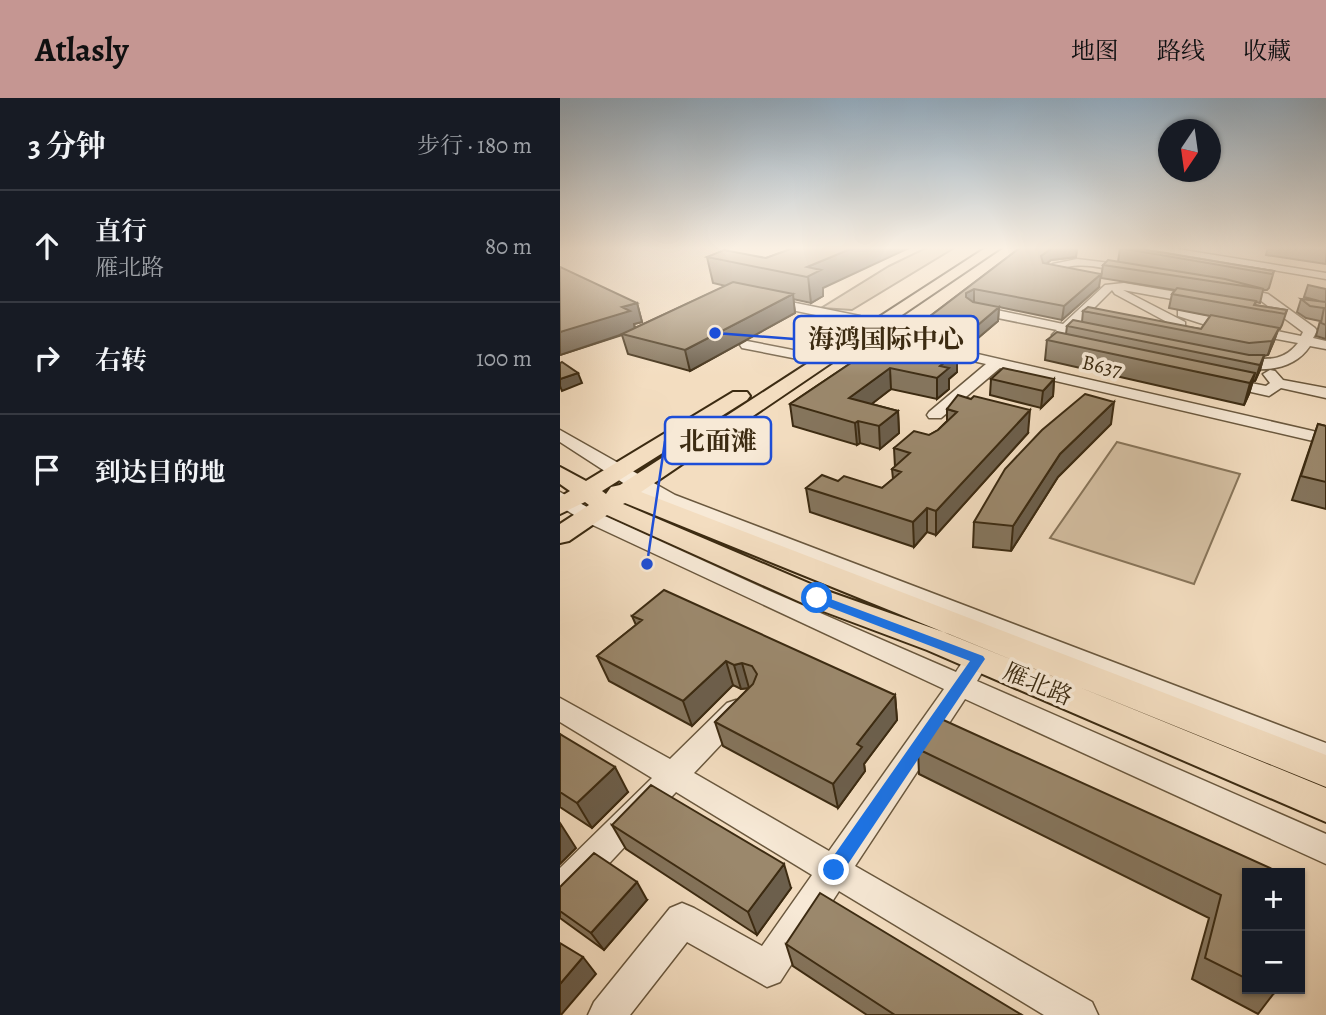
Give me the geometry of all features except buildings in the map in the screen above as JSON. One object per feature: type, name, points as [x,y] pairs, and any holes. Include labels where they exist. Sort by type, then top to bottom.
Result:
[{"type":"main road","points":[[585,488],[865,326],[921,290]]},
{"type":"main road","points":[[560,535],[585,488],[803,356],[865,326]]},
{"type":"main road","name":"雁北路","points":[[585,488],[969,672],[1326,805]]},
{"type":"main road","name":"雁北路","points":[[585,488],[951,621],[1326,771]]},
{"type":"street","points":[[1062,346],[1049,344],[1107,290]]},
{"type":"street","points":[[1116,290],[1181,319],[1326,345]]},
{"type":"street","points":[[1145,290],[1209,302]]},
{"type":"street","points":[[1168,294],[1172,290]]},
{"type":"street","points":[[1234,290],[1301,304]]},
{"type":"street","name":"B637","points":[[747,297],[997,363],[1326,439]]},
{"type":"street","points":[[1215,359],[1259,364],[1292,358],[1299,352],[1310,331],[1264,297]]},
{"type":"street","points":[[973,309],[1104,336]]},
{"type":"street","points":[[1263,312],[1290,317]]},
{"type":"street","points":[[747,345],[803,356]]},
{"type":"street","points":[[935,415],[997,363]]},
{"type":"street","points":[[1259,364],[1278,383],[1326,393]]},
{"type":"street","points":[[1204,377],[1269,391],[1278,383]]},
{"type":"street","points":[[560,435],[585,488],[668,499],[1326,755]]},
{"type":"street","points":[[607,1015],[682,919],[767,969],[969,672],[1326,849]]},
{"type":"street","points":[[560,891],[671,775],[748,700]]},
{"type":"street","points":[[560,709],[1079,1015]]},
{"type":"shaded area","points":[[850,290],[885,290],[852,310],[821,308]]},
{"type":"shaded area","points":[[1117,442],[1240,474],[1194,584],[1050,538]]},
{"type":"place","name":"海鸿国际中心","points":[[715,333]]},
{"type":"place","name":"北面滩","points":[[647,564]]},
{"type":"route","points":[[817,598],[978,659],[834,870]]}]
